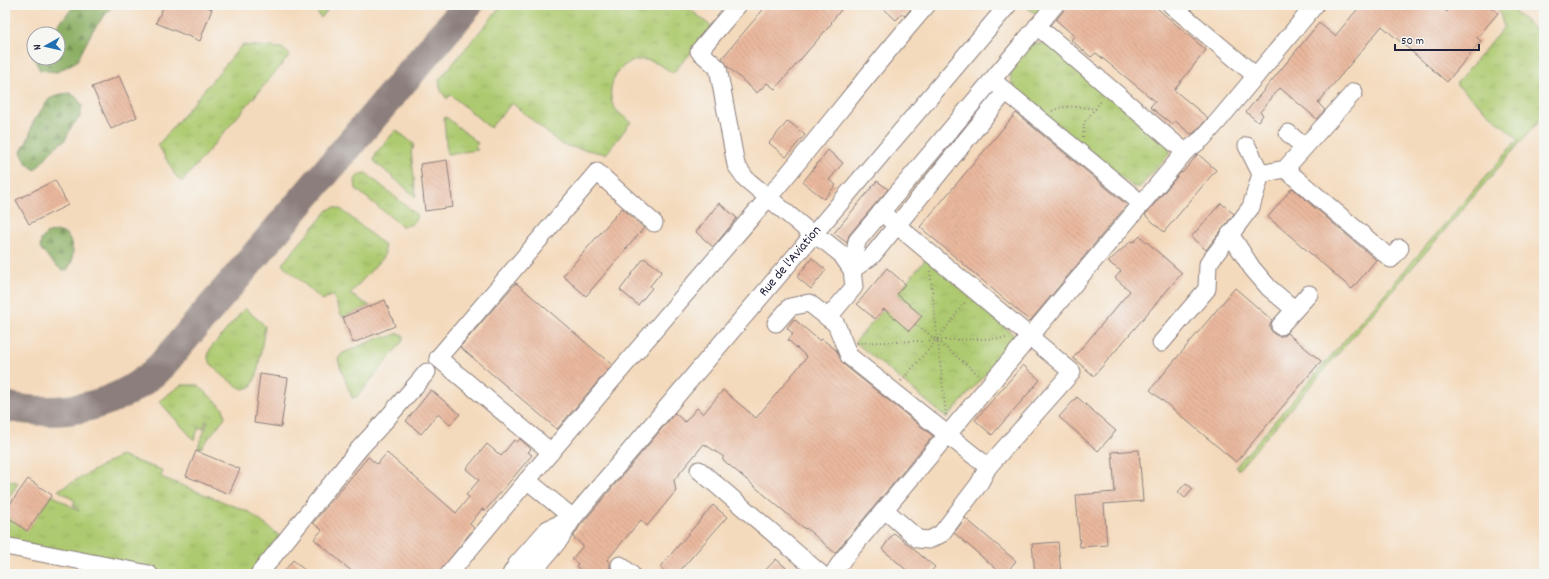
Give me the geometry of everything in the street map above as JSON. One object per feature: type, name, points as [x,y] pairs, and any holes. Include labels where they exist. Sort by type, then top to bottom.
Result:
[{"type":"street","points":[[738,5],[699,51],[718,68],[736,165],[746,179],[813,235],[826,242],[841,254],[852,270]]},
{"type":"street","points":[[450,574],[527,480],[768,197],[886,52],[927,5]]},
{"type":"street","name":"Rue de l'Aviation","points":[[531,574],[560,539],[573,518],[1008,5]]},
{"type":"street","points":[[828,318],[854,287],[852,270],[857,241],[1055,5]]},
{"type":"street","points":[[1171,5],[1256,76]]},
{"type":"street","points":[[833,574],[1186,152],[1202,139],[1315,5]]},
{"type":"street","points":[[1037,26],[1186,152]]},
{"type":"street","points":[[992,80],[1142,204]]},
{"type":"street","points":[[852,270],[872,256],[1006,91]]},
{"type":"street","points":[[1261,174],[1285,169],[1354,92]]},
{"type":"street","points":[[1288,133],[1304,147]]},
{"type":"street","points":[[1161,343],[1207,289],[1208,264],[1251,207],[1261,174],[1247,146]]},
{"type":"street","points":[[1285,169],[1390,259],[1400,248]]},
{"type":"street","points":[[551,452],[438,358],[597,172],[654,223]]},
{"type":"street","points":[[881,212],[1072,372],[988,468],[979,484],[941,534],[929,540],[918,539],[885,510]]},
{"type":"street","points":[[1230,234],[1234,243],[1252,268],[1269,288],[1294,309]]},
{"type":"street","points":[[1280,326],[1294,309],[1310,294]]},
{"type":"street","points":[[776,323],[790,307],[809,303],[836,324],[849,356],[988,468]]},
{"type":"street","points":[[259,574],[359,449],[427,372]]},
{"type":"street","points":[[699,470],[821,574]]},
{"type":"street","points":[[527,480],[573,518]]},
{"type":"street","name":"Rue de l'Aviation","points":[[511,574],[517,564],[548,529],[573,518]]},
{"type":"street","points":[[5,546],[150,574]]},
{"type":"path","points":[[1076,150],[1083,143],[1084,123],[1096,109],[1110,88]]},
{"type":"path","points":[[1043,122],[1058,108],[1069,106],[1096,109]]},
{"type":"path","points":[[928,252],[948,435]]},
{"type":"path","points":[[893,391],[937,340],[974,290]]},
{"type":"path","points":[[915,324],[937,340],[990,385]]},
{"type":"path","points":[[843,343],[1030,337]]},
{"type":"green space","points":[[75,5],[113,5],[93,30],[77,61],[57,72],[40,70],[38,66],[66,66],[66,26],[57,26]]},
{"type":"green space","points":[[312,5],[332,5],[321,18]]},
{"type":"green space","points":[[502,5],[685,5],[713,28],[673,73],[653,62],[637,60],[629,62],[617,73],[613,80],[611,89],[613,105],[614,108],[631,122],[606,154],[562,145],[512,103],[490,128],[451,95],[447,99],[441,91],[439,80]]},
{"type":"green space","points":[[1026,5],[1049,5],[1040,12],[1034,12],[1031,11]]},
{"type":"green space","points":[[1497,5],[1507,5],[1544,37],[1544,115],[1238,470],[1236,466],[1518,139],[1456,84],[1504,27]]},
{"type":"green space","points":[[1031,43],[1048,44],[1169,147],[1170,153],[1140,187],[1133,187],[1013,88],[1009,69]]},
{"type":"green space","points":[[242,45],[282,48],[290,55],[182,182],[176,176],[158,145]]},
{"type":"green space","points":[[70,93],[77,98],[82,106],[80,118],[72,126],[65,140],[55,147],[35,170],[27,164],[21,152],[29,137],[33,122],[49,99],[61,94]]},
{"type":"green space","points":[[446,117],[478,143],[475,147],[478,150],[447,154],[444,118]]},
{"type":"green space","points":[[396,130],[414,144],[411,151],[416,197],[375,162],[374,159],[376,153]]},
{"type":"green space","points":[[366,173],[417,215],[410,225],[402,226],[356,189],[355,179],[360,174]]},
{"type":"green space","points":[[335,207],[342,210],[384,245],[385,253],[350,294],[370,306],[343,317],[333,295],[322,300],[282,264],[328,210]]},
{"type":"green space","points":[[57,231],[66,234],[70,240],[73,251],[72,262],[67,270],[62,270],[59,268],[40,248],[41,240],[46,234]]},
{"type":"green space","points":[[926,259],[1017,338],[947,418],[855,342],[884,309],[909,330],[922,316],[897,293]]},
{"type":"green space","points":[[245,308],[265,326],[257,375],[251,387],[243,389],[218,371],[210,362],[208,355],[210,349]]},
{"type":"green space","points":[[399,333],[404,336],[402,342],[357,397],[352,398],[338,359],[343,353],[384,336],[386,338]]},
{"type":"green space","points":[[181,385],[198,385],[223,408],[225,417],[201,448],[198,448],[208,421],[206,421],[203,429],[199,427],[194,440],[159,401]]},
{"type":"green space","points":[[120,456],[162,470],[161,477],[249,512],[281,537],[251,574],[175,574],[5,540],[5,515],[27,530],[52,495],[79,511],[73,505],[75,501],[58,490]]},
{"type":"green space","points":[[5,466],[9,482],[14,481],[18,483],[5,504]]},
{"type":"building","points":[[164,5],[202,5],[212,9],[200,41],[156,23]]},
{"type":"building","points":[[767,5],[845,5],[831,22],[832,23],[775,89],[767,83],[757,93],[728,67],[722,58]]},
{"type":"building","points":[[880,5],[914,5],[905,16],[902,14],[896,20]]},
{"type":"building","points":[[1068,5],[1153,5],[1206,50],[1174,90],[1208,118],[1195,132],[1191,134],[1175,121],[1172,124],[1150,107],[1155,101],[1096,53],[1091,57],[1071,40],[1074,36],[1056,20]]},
{"type":"building","points":[[1361,5],[1438,5],[1447,12],[1453,5],[1488,5],[1498,13],[1477,38],[1481,41],[1447,82],[1382,26],[1318,103],[1325,110],[1317,119],[1280,88],[1260,112],[1263,115],[1258,122],[1246,112],[1319,23],[1335,36]]},
{"type":"building","points":[[119,76],[137,117],[111,129],[92,87]]},
{"type":"building","points":[[1016,113],[1127,205],[1030,321],[920,227]]},
{"type":"building","points":[[788,121],[805,135],[786,157],[769,143]]},
{"type":"building","points":[[828,150],[843,163],[829,180],[836,185],[824,199],[803,182]]},
{"type":"building","points":[[1198,154],[1216,170],[1164,232],[1145,215]]},
{"type":"building","points":[[447,160],[453,207],[425,211],[420,164]]},
{"type":"building","points":[[55,180],[68,205],[29,224],[16,200]]},
{"type":"building","points":[[877,181],[888,189],[849,235],[847,243],[834,233]]},
{"type":"building","points":[[1292,188],[1376,260],[1352,289],[1268,217]]},
{"type":"building","points":[[719,203],[737,218],[713,247],[696,232]]},
{"type":"building","points":[[1221,203],[1234,214],[1206,250],[1191,237]]},
{"type":"building","points":[[622,208],[644,228],[586,296],[563,276]]},
{"type":"building","points":[[1140,236],[1182,273],[1094,376],[1073,358],[1130,291],[1115,278],[1121,271],[1108,262],[1131,241],[1134,242]]},
{"type":"building","points":[[644,258],[662,271],[650,286],[652,288],[638,305],[620,290]]},
{"type":"building","points":[[812,258],[826,270],[811,289],[797,277]]},
{"type":"building","points":[[887,268],[905,284],[897,294],[922,316],[909,331],[884,309],[875,319],[857,304]]},
{"type":"building","points":[[516,283],[612,365],[557,429],[460,347]]},
{"type":"building","points":[[1235,288],[1272,320],[1270,329],[1274,334],[1283,336],[1287,333],[1321,361],[1236,462],[1150,390]]},
{"type":"building","points":[[385,300],[395,326],[353,343],[343,317]]},
{"type":"building","points":[[794,319],[820,341],[822,339],[836,350],[843,364],[933,436],[835,553],[722,459],[724,457],[704,444],[674,480],[676,491],[647,526],[641,520],[607,560],[610,563],[610,567],[605,574],[585,574],[576,566],[578,564],[572,559],[583,546],[573,537],[580,526],[675,413],[685,422],[697,408],[703,414],[723,390],[756,418],[807,357],[788,340],[793,334],[787,328]]},
{"type":"building","points":[[1023,365],[1040,380],[992,435],[975,420]]},
{"type":"building","points":[[260,374],[288,378],[281,427],[254,423]]},
{"type":"building","points":[[431,390],[460,414],[450,425],[438,414],[421,434],[406,421]]},
{"type":"building","points":[[1077,397],[1116,431],[1098,451],[1059,417]]},
{"type":"building","points":[[520,439],[531,449],[528,452],[532,455],[485,511],[482,509],[470,524],[474,528],[438,574],[355,574],[314,539],[322,530],[313,523],[368,457],[377,464],[387,453],[456,513],[469,497],[466,495],[479,480],[466,469],[487,444],[501,456],[514,440],[517,442]]},
{"type":"building","points":[[1139,450],[1143,501],[1104,504],[1107,545],[1080,547],[1076,495],[1115,492],[1112,452]]},
{"type":"building","points":[[196,451],[240,469],[229,494],[186,476]]},
{"type":"building","points":[[28,479],[52,495],[27,531],[5,515],[5,511]]},
{"type":"building","points":[[1186,483],[1193,489],[1185,498],[1178,492]]},
{"type":"building","points":[[713,505],[727,517],[677,574],[668,574],[660,567]]},
{"type":"building","points":[[965,518],[1016,561],[1005,574],[1002,574],[954,533]]},
{"type":"building","points":[[894,533],[935,567],[929,574],[911,574],[882,549]]},
{"type":"building","points":[[1058,542],[1061,574],[1035,574],[1032,544]]},
{"type":"building","points":[[776,559],[793,574],[762,574]]},
{"type":"building","points":[[293,560],[309,574],[282,574]]},
{"type":"taxiway","points":[[5,406],[26,410],[69,410],[109,400],[128,391],[146,379],[162,365],[468,5]]}]
